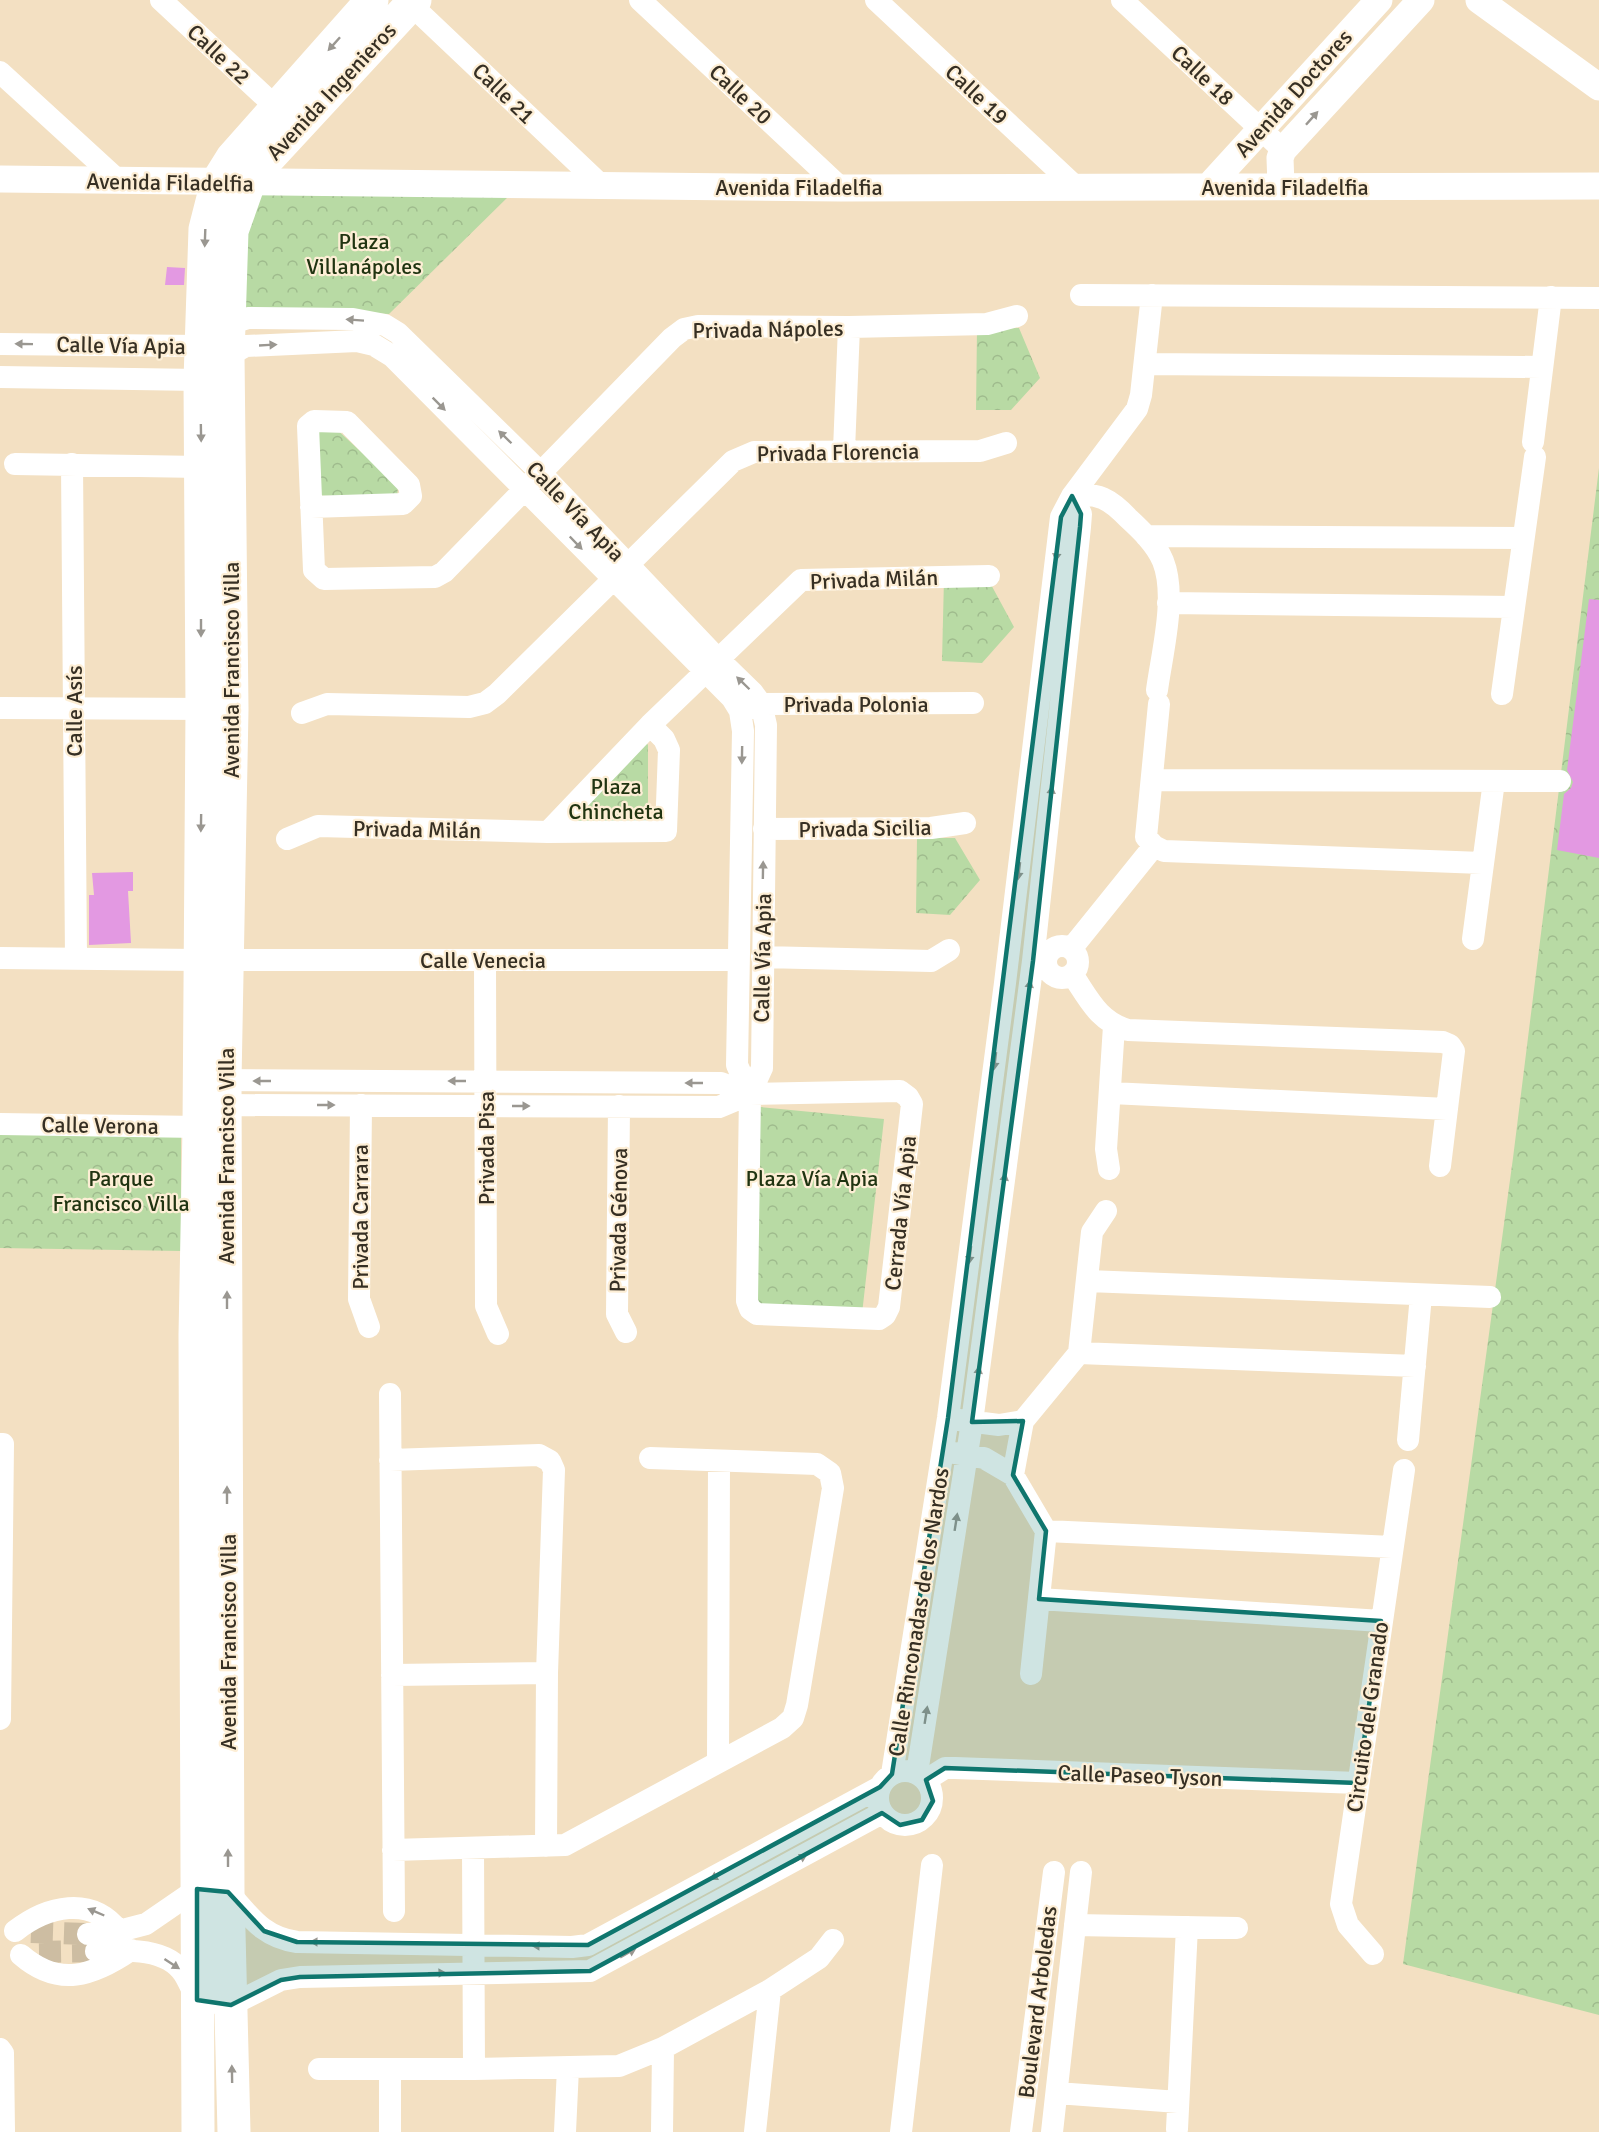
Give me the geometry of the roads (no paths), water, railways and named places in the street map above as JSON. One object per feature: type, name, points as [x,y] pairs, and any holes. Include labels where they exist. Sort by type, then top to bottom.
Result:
[{"type":"main road","name":"Avenida Ingenieros","points":[[233,182],[232,158],[372,0]]},
{"type":"main road","name":"Avenida Ingenieros","points":[[233,182],[411,1]]},
{"type":"main road","name":"Avenida Francisco Villa","points":[[217,709],[201,467],[200,380],[229,324],[233,182]]},
{"type":"main road","name":"Avenida Francisco Villa","points":[[198,2132],[197,2000],[212,1890],[227,1334],[213,960],[217,709],[214,351],[205,229],[233,182]]},
{"type":"main road","name":"Avenida Francisco Villa","points":[[216,1088],[199,1127],[195,1335],[212,1890],[231,2005],[234,2132]]},
{"type":"main road","points":[[195,1335],[227,1334]]},
{"type":"street","name":"Calle 22","points":[[161,0],[277,108]]},
{"type":"street","name":"Calle 20","points":[[640,0],[842,188]]},
{"type":"street","name":"Calle 19","points":[[876,0],[1077,188]]},
{"type":"street","name":"Calle 18","points":[[1122,0],[1283,150]]},
{"type":"street","name":"Avenida Doctores","points":[[1281,186],[1280,158],[1283,150],[1420,0]]},
{"type":"street","points":[[1479,0],[1599,87]]},
{"type":"street","name":"Calle 21","points":[[411,1],[602,186]]},
{"type":"street","name":"Avenida Doctores","points":[[1208,187],[1368,4]]},
{"type":"street","points":[[0,72],[119,181]]},
{"type":"street","name":"Avenida Filadelfia","points":[[0,179],[842,188],[1599,186]]},
{"type":"street","points":[[1081,295],[1599,298]]},
{"type":"street","name":"Calle Rinconadas de los Nardos","points":[[886,1780],[944,1451],[1008,959],[1061,517],[1071,496],[1134,414],[1141,395],[1152,295]]},
{"type":"street","points":[[1502,694],[1524,538],[1551,297]]},
{"type":"street","name":"Privada Nápoles","points":[[311,507],[314,570],[318,576],[324,579],[427,579],[444,572],[539,471],[672,338],[684,329],[987,324],[1017,316]]},
{"type":"street","name":"Calle Vía Apia","points":[[229,324],[248,318],[352,319],[385,325],[398,333],[539,471],[621,573]]},
{"type":"street","points":[[844,450],[849,327]]},
{"type":"street","name":"Calle Vía Apia","points":[[0,344],[104,345],[214,351],[246,346],[357,341],[374,345],[392,356],[523,488],[621,573],[711,666],[732,698],[750,708],[766,725],[762,1068],[750,1094]]},
{"type":"street","points":[[101,379],[104,345]]},
{"type":"street","points":[[1145,364],[1542,367]]},
{"type":"street","name":"Calle Vía Apia","points":[[0,377],[200,380]]},
{"type":"street","points":[[311,422],[347,422],[411,490],[409,501],[403,504],[311,507],[308,426],[311,422]]},
{"type":"street","name":"Privada Florencia","points":[[302,713],[327,704],[469,706],[485,703],[621,573],[733,461],[744,454],[844,450],[980,451],[1006,443]]},
{"type":"street","points":[[15,464],[201,467]]},
{"type":"street","name":"Calle Asís","points":[[72,464],[76,958]]},
{"type":"street","points":[[1071,496],[1086,493],[1107,499],[1146,536],[1162,560],[1169,580],[1146,837],[1154,846],[1164,851],[1482,863]]},
{"type":"street","name":"Calle Rinconadas de los Nardos","points":[[922,1777],[1039,962],[1081,514],[1071,496]]},
{"type":"street","points":[[1146,536],[1524,538]]},
{"type":"street","name":"Privada Milán","points":[[548,832],[650,725],[801,580],[988,576]]},
{"type":"street","points":[[1168,603],[1514,607]]},
{"type":"street","name":"Privada Polonia","points":[[750,708],[973,703]]},
{"type":"street","points":[[0,708],[217,709]]},
{"type":"street","name":"Calle Vía Apia","points":[[750,708],[743,731],[737,1065],[750,1094]]},
{"type":"street","name":"Privada Milán","points":[[287,839],[318,826],[548,832],[666,831],[669,750],[664,739],[650,725]]},
{"type":"street","points":[[1152,780],[1560,781]]},
{"type":"street","points":[[1473,939],[1494,781]]},
{"type":"street","name":"Privada Sicilia","points":[[764,829],[931,828],[965,823]]},
{"type":"street","points":[[1071,949],[1154,846]]},
{"type":"street","points":[[1039,962],[1054,947],[1066,946],[1078,958],[1078,964],[1072,974]]},
{"type":"street","points":[[762,957],[931,961],[949,950]]},
{"type":"street","name":"Calle Venecia","points":[[0,958],[738,960]]},
{"type":"street","points":[[1008,959],[1039,962],[1055,976],[1072,974]]},
{"type":"street","name":"Privada Pisa","points":[[484,960],[486,1306],[498,1334]]},
{"type":"street","points":[[1072,974],[1102,1018],[1114,1026],[1128,1030],[1443,1042],[1450,1045],[1454,1051],[1440,1166]]},
{"type":"street","points":[[1109,1169],[1106,1149],[1114,1026]]},
{"type":"street","points":[[216,1088],[485,1082],[721,1083],[750,1094]]},
{"type":"street","points":[[216,1088],[362,1105],[719,1107],[750,1094]]},
{"type":"street","name":"Cerrada Vía Apia","points":[[900,1091],[908,1097],[912,1104],[889,1307],[885,1315],[879,1319],[758,1314],[750,1309],[747,1301],[750,1094],[900,1091]]},
{"type":"street","points":[[1111,1093],[1447,1109]]},
{"type":"street","name":"Privada Carrara","points":[[362,1105],[359,1299],[369,1327]]},
{"type":"street","name":"Privada Génova","points":[[620,1106],[617,1314],[626,1332]]},
{"type":"street","name":"Calle Verona","points":[[0,1124],[199,1127]]},
{"type":"street","points":[[1013,1475],[1023,1421],[1079,1353],[1092,1232],[1106,1211]]},
{"type":"street","points":[[1088,1281],[1490,1297]]},
{"type":"street","points":[[1408,1440],[1421,1294]]},
{"type":"street","points":[[1079,1353],[1415,1365]]},
{"type":"street","points":[[390,1395],[394,1911]]},
{"type":"street","points":[[948,1418],[999,1425],[1023,1421]]},
{"type":"street","points":[[0,1719],[1,1444]]},
{"type":"street","points":[[944,1451],[984,1458],[1013,1475],[1046,1531],[1031,1674]]},
{"type":"street","points":[[390,1460],[539,1455],[550,1461],[554,1470],[547,1672],[546,1846]]},
{"type":"street","points":[[393,1850],[565,1845],[782,1728],[793,1718],[833,1488],[830,1473],[817,1464],[650,1458]]},
{"type":"street","points":[[718,1761],[719,1462]]},
{"type":"street","name":"Circuito del Granado","points":[[1373,1954],[1348,1925],[1341,1904],[1404,1470]]},
{"type":"street","points":[[1046,1531],[1392,1547]]},
{"type":"street","points":[[1039,1599],[1381,1620]]},
{"type":"street","points":[[392,1675],[547,1672]]},
{"type":"street","name":"Calle Paseo Tyson","points":[[922,1777],[945,1768],[955,1768],[1358,1783]]},
{"type":"street","points":[[125,1940],[110,1919],[97,1911],[82,1907],[47,1911],[30,1919],[18,1942],[44,1970],[71,1977],[103,1967],[125,1940],[146,1924],[212,1890],[264,1931],[279,1939],[572,1947],[588,1945],[900,1771],[922,1777],[932,1790],[933,1801],[929,1812],[922,1820],[912,1825],[900,1825],[882,1813],[878,1796],[886,1780]]},
{"type":"street","points":[[92,1942],[125,1940],[172,1962],[184,1973],[197,2000],[231,2005],[280,1980],[473,1972],[590,1971],[882,1813]]},
{"type":"street","points":[[473,1848],[474,2069]]},
{"type":"street","points":[[901,2132],[932,1865]]},
{"type":"street","name":"Boulevard Arboledas","points":[[1021,2132],[1054,1872]]},
{"type":"street","name":"Boulevard Arboledas","points":[[1052,2132],[1081,1872]]},
{"type":"street","points":[[1075,1925],[1237,1928]]},
{"type":"street","points":[[1177,2129],[1188,1927]]},
{"type":"street","points":[[319,2069],[619,2066],[663,2048],[770,1990],[819,1958],[833,1940]]},
{"type":"street","points":[[755,2132],[770,1990]]},
{"type":"street","points":[[662,2132],[663,2048]]},
{"type":"street","points":[[0,2049],[3,2052],[4,2132]]},
{"type":"street","points":[[565,2132],[568,2068]]},
{"type":"street","points":[[390,2069],[390,2132]]},
{"type":"street","points":[[1057,2093],[1178,2102]]},
{"type":"tunnel","points":[[31,1932],[88,1934]]},
{"type":"tunnel","points":[[39,1952],[96,1951]]},
{"type":"park label","name":"Plaza Villanápoles","points":[[364,254]]},
{"type":"park label","name":"Plaza Chincheta","points":[[616,798]]},
{"type":"park label","name":"Plaza Vía Apia","points":[[812,1178]]},
{"type":"park label","name":"Parque Francisco Villa","points":[[121,1190]]}]
